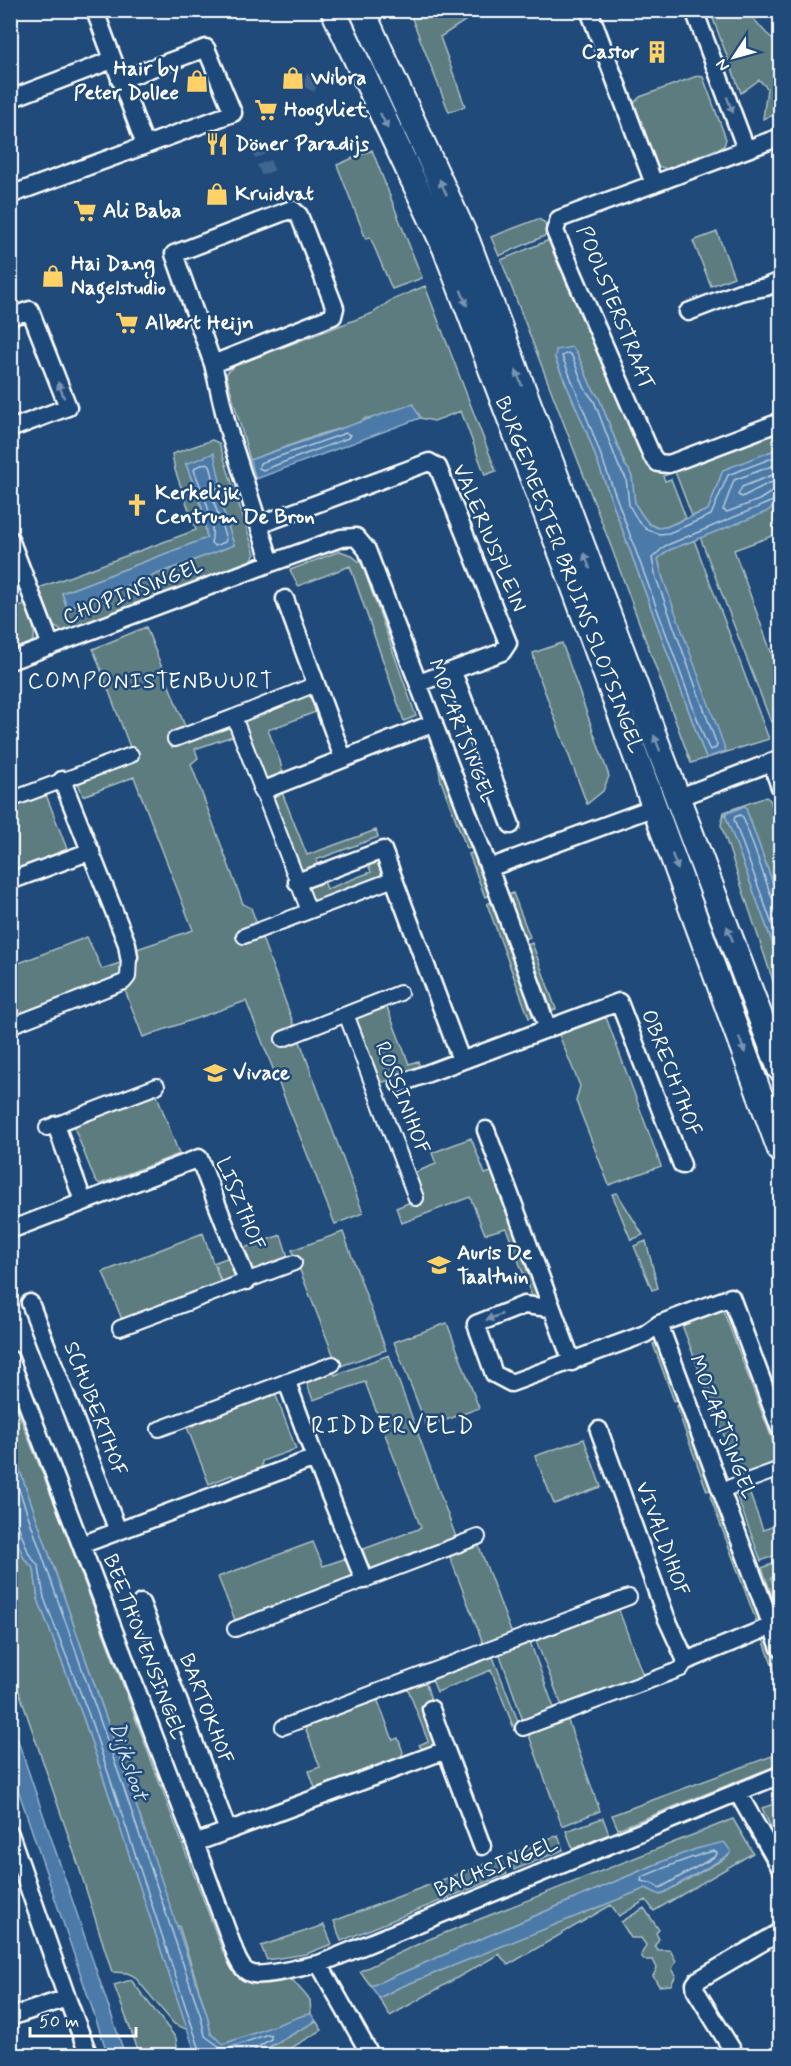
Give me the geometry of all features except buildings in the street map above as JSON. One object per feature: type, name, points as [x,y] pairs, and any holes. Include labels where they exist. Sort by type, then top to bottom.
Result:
[{"type":"main road","name":"BURGEMEESTER BRUINS SLOTSINGEL","points":[[333,10],[445,248],[569,574],[780,1150]]},
{"type":"main road","name":"BURGEMEESTER BRUINS SLOTSINGEL","points":[[362,10],[467,240],[780,1069]]},
{"type":"main road","points":[[655,807],[677,798]]},
{"type":"street","points":[[589,10],[654,184]]},
{"type":"street","points":[[694,10],[746,149]]},
{"type":"street","points":[[95,11],[145,146]]},
{"type":"street","points":[[10,195],[233,113],[207,48],[120,80]]},
{"type":"street","points":[[10,99],[112,60]]},
{"type":"street","name":"POOLSTERSTRAAT","points":[[780,137],[559,219],[555,231],[652,456],[658,463],[669,464],[780,422]]},
{"type":"street","points":[[213,364],[333,316],[335,308],[299,215],[292,209],[174,254],[213,364],[228,429],[271,563]]},
{"type":"street","points":[[688,312],[740,292],[766,287],[780,281]]},
{"type":"street","points":[[10,317],[30,309],[68,407],[10,429]]},
{"type":"street","name":"VALERIUSPLEIN","points":[[259,525],[429,462],[438,467],[508,643],[502,652],[419,683]]},
{"type":"street","name":"MOZARTSINGEL","points":[[271,563],[341,538],[356,537],[367,550],[548,1029]]},
{"type":"street","points":[[10,538],[51,646]]},
{"type":"street","name":"CHOPINSINGEL","points":[[10,662],[271,563]]},
{"type":"street","points":[[285,599],[343,758]]},
{"type":"street","points":[[453,672],[511,825]]},
{"type":"street","points":[[176,739],[316,684]]},
{"type":"street","points":[[234,717],[309,911]]},
{"type":"street","points":[[262,791],[434,723]]},
{"type":"street","points":[[10,800],[131,755]]},
{"type":"street","points":[[677,798],[776,760],[780,787]]},
{"type":"street","points":[[10,1026],[124,982],[128,977],[127,944],[62,780]]},
{"type":"street","points":[[489,868],[655,807]]},
{"type":"street","points":[[297,882],[383,850],[461,1060]]},
{"type":"street","points":[[10,881],[91,851]]},
{"type":"street","points":[[244,936],[394,879]]},
{"type":"street","points":[[283,1039],[400,993]]},
{"type":"street","name":"OBRECHTHOF","points":[[548,1029],[619,1002],[682,1165]]},
{"type":"street","name":"ROSSINIHOF","points":[[346,1014],[416,1198]]},
{"type":"street","name":"ROSSINIHOF","points":[[399,1084],[548,1029]]},
{"type":"street","points":[[83,1201],[51,1126],[157,1086]]},
{"type":"street","points":[[486,1130],[550,1308],[572,1362]]},
{"type":"street","name":"LISZTHOF","points":[[10,1230],[199,1158],[247,1281]]},
{"type":"street","name":"LISZTHOF","points":[[120,1328],[294,1263]]},
{"type":"street","points":[[550,1308],[524,1305],[476,1324],[494,1374],[511,1383],[645,1334],[659,1324],[731,1297],[780,1429]]},
{"type":"street","name":"SCHUBERTHOF","points":[[30,1302],[118,1531]]},
{"type":"street","name":"MOZARTSINGEL","points":[[659,1324],[778,1638]]},
{"type":"street","name":"BEETHOVENSINGEL","points":[[10,1359],[235,1953]]},
{"type":"street","points":[[159,1429],[333,1364]]},
{"type":"street","points":[[287,1382],[364,1580]]},
{"type":"street","name":"VIVALDIHOF","points":[[599,1430],[666,1617],[686,1661]]},
{"type":"street","points":[[81,1545],[315,1458]]},
{"type":"street","points":[[722,1490],[780,1469]]},
{"type":"street","points":[[235,1629],[478,1537]]},
{"type":"street","points":[[283,1727],[629,1597]]},
{"type":"street","name":"BARTOKHOF","points":[[141,1603],[228,1831]]},
{"type":"street","points":[[523,1728],[681,1669],[686,1661],[778,1638]]},
{"type":"street","points":[[430,1709],[482,1846]]},
{"type":"street","points":[[195,1843],[446,1750]]},
{"type":"street","name":"BACHSINGEL","points":[[235,1953],[243,1969],[252,1974],[319,1964],[780,1776]]},
{"type":"street","points":[[738,1793],[778,1859]]},
{"type":"street","points":[[10,1834],[66,1998],[89,2055]]},
{"type":"street","points":[[736,2055],[696,1991],[695,1984],[698,1980],[780,1932]]},
{"type":"street","points":[[319,1964],[371,2055]]},
{"type":"street","points":[[10,2017],[66,1998]]},
{"type":"green space","points":[[409,11],[480,11],[440,37],[465,106],[449,112]]},
{"type":"green space","points":[[710,11],[747,11],[780,45],[780,113],[763,119],[767,88],[759,80],[741,93]]},
{"type":"green space","points":[[697,76],[703,77],[726,139],[724,146],[667,169],[657,166],[634,103],[640,97]]},
{"type":"green space","points":[[372,150],[422,278],[392,289],[370,237],[366,239],[337,165]]},
{"type":"green space","points":[[538,219],[544,222],[549,234],[499,256],[491,237]]},
{"type":"green space","points":[[717,232],[734,277],[711,286],[693,241]]},
{"type":"green space","points":[[552,240],[554,244],[551,247],[560,269],[564,268],[568,276],[564,278],[574,300],[579,299],[582,308],[578,310],[588,332],[592,331],[605,360],[601,363],[611,384],[614,384],[617,389],[614,392],[623,413],[626,412],[631,421],[628,423],[637,445],[642,444],[655,470],[662,472],[667,470],[669,474],[663,476],[665,481],[671,479],[686,518],[666,527],[658,528],[649,524],[635,504],[632,477],[625,465],[599,398],[591,386],[577,353],[555,358],[587,433],[706,758],[658,559],[667,551],[694,540],[769,739],[691,763],[501,260]]},
{"type":"green space","points":[[425,286],[496,471],[485,475],[461,411],[434,421],[420,418],[419,414],[366,418],[357,424],[324,433],[250,460],[226,374],[234,366],[373,313],[390,301]]},
{"type":"green space","points":[[780,430],[780,448],[723,470],[708,510],[692,516],[674,469]]},
{"type":"green space","points":[[212,440],[219,443],[255,554],[249,564],[69,633],[54,627],[43,611],[36,589],[196,530],[175,470],[172,454]],"holes":[[[186,464],[216,488],[234,545],[67,608],[62,593],[207,538],[202,507]]]},
{"type":"green space","points":[[780,502],[780,533],[734,550],[780,677],[780,727],[778,719],[771,722],[700,537],[765,512]]},
{"type":"green space","points":[[340,551],[351,555],[362,564],[416,716],[404,721],[350,566],[298,586],[290,570]]},
{"type":"green space","points":[[27,604],[34,622],[34,639],[27,647],[10,653],[10,610]]},
{"type":"green space","points":[[146,627],[190,739],[312,692],[318,711],[268,730],[283,775],[265,782],[244,732],[195,749],[198,758],[191,764],[243,904],[251,908],[363,1213],[335,1224],[246,1001],[143,1037],[123,985],[131,978],[134,970],[131,951],[193,930],[134,777],[83,796],[77,780],[134,758],[93,649]]},
{"type":"green space","points":[[562,643],[609,776],[603,791],[587,804],[536,668],[533,653]]},
{"type":"green space","points":[[435,747],[473,847],[467,849],[441,781]]},
{"type":"green space","points":[[281,790],[307,855],[376,830],[378,837],[316,860],[327,889],[371,872],[368,864],[378,860],[387,880],[311,908],[269,793]]},
{"type":"green space","points":[[45,792],[67,849],[11,872],[11,804]]},
{"type":"green space","points":[[766,797],[770,800],[780,828],[780,903],[745,806],[725,814],[780,963],[780,1002],[721,825],[724,812]]},
{"type":"green space","points":[[476,852],[492,895],[485,897],[469,854]]},
{"type":"green space","points":[[513,893],[530,937],[525,939],[513,908],[509,909],[504,897]]},
{"type":"green space","points":[[494,901],[536,1016],[529,1018],[487,904]]},
{"type":"green space","points":[[87,937],[102,969],[126,961],[121,980],[11,1022],[11,966]]},
{"type":"green space","points":[[532,943],[556,1009],[548,1012],[543,1000],[547,998],[527,945]]},
{"type":"green space","points":[[386,1005],[409,1064],[418,1061],[420,1069],[378,1084],[354,1017]]},
{"type":"green space","points":[[606,1017],[661,1166],[609,1185],[576,1101],[580,1086],[559,1035]]},
{"type":"green space","points":[[155,1090],[179,1154],[100,1184],[95,1180],[72,1122]]},
{"type":"green space","points":[[471,1138],[485,1174],[494,1171],[541,1296],[532,1297],[506,1228],[485,1234],[470,1197],[402,1223],[396,1208],[421,1198],[411,1174],[436,1164],[432,1153]]},
{"type":"green space","points":[[617,1193],[643,1235],[631,1240],[612,1194]]},
{"type":"green space","points":[[343,1232],[386,1350],[338,1367],[292,1250]]},
{"type":"green space","points":[[203,1233],[213,1263],[232,1256],[239,1278],[222,1284],[215,1265],[222,1287],[123,1322],[103,1272]]},
{"type":"green space","points":[[281,1235],[289,1260],[248,1276],[238,1250]]},
{"type":"green space","points":[[646,1241],[658,1288],[652,1290],[634,1246]]},
{"type":"green space","points":[[723,1310],[780,1460],[780,1462],[740,1478],[682,1325]]},
{"type":"green space","points":[[447,1323],[479,1408],[427,1427],[394,1342]]},
{"type":"green space","points":[[659,1342],[680,1398],[674,1401],[653,1344]]},
{"type":"green space","points":[[389,1355],[456,1537],[369,1570],[361,1550],[421,1528],[365,1382],[313,1400],[305,1379],[331,1369],[335,1375]]},
{"type":"green space","points":[[274,1390],[296,1449],[262,1461],[261,1473],[238,1481],[232,1475],[209,1484],[187,1427]]},
{"type":"green space","points":[[10,1392],[61,1520],[223,1952],[241,1976],[289,1976],[310,2000],[311,2014],[223,2044],[211,2034],[179,1926],[176,1926],[11,1445]]},
{"type":"green space","points":[[683,1404],[714,1488],[707,1491],[676,1406]]},
{"type":"green space","points":[[584,1439],[601,1487],[554,1504],[535,1456]]},
{"type":"green space","points":[[747,1486],[763,1530],[780,1524],[780,1553],[761,1561],[735,1491]]},
{"type":"green space","points":[[716,1493],[765,1623],[758,1626],[710,1496]]},
{"type":"green space","points":[[10,1519],[24,1558],[34,1569],[38,1599],[83,1717],[188,2030],[174,2024],[134,1976],[112,1972],[11,1668]]},
{"type":"green space","points":[[477,1541],[513,1637],[485,1648],[448,1552]]},
{"type":"green space","points":[[313,1542],[323,1566],[347,1558],[356,1578],[237,1625],[218,1577]]},
{"type":"green space","points":[[777,1562],[780,1573],[771,1578],[780,1604],[780,1618],[762,1568]]},
{"type":"green space","points":[[617,1605],[644,1678],[562,1706],[534,1636]]},
{"type":"green space","points":[[770,1637],[780,1665],[780,1686],[763,1639]]},
{"type":"green space","points":[[529,1639],[554,1708],[523,1721],[498,1649]]},
{"type":"green space","points":[[487,1654],[493,1657],[521,1729],[515,1731],[491,1670],[437,1692],[431,1677]]},
{"type":"green space","points":[[424,1677],[431,1700],[424,1707],[437,1743],[423,1750],[419,1745],[428,1741],[408,1689],[399,1693],[397,1688]]},
{"type":"green space","points":[[376,1696],[393,1740],[398,1738],[403,1752],[400,1760],[331,1785],[315,1788],[309,1771],[320,1767],[303,1722]]},
{"type":"green space","points":[[566,1715],[600,1811],[562,1826],[527,1730]]},
{"type":"green space","points":[[780,1753],[780,1764],[618,1829],[612,1815]]},
{"type":"green space","points":[[780,1802],[780,1839],[771,1828],[762,1808]]},
{"type":"green space","points":[[603,1818],[609,1834],[573,1849],[566,1831]]},
{"type":"green space","points":[[733,1819],[753,1853],[654,1911],[646,1900],[619,1916],[611,1905],[508,1965],[499,1954],[390,2016],[379,1998],[398,1988],[646,1888],[660,1895],[724,1859],[731,1851],[724,1843],[697,1849],[661,1862],[371,1986],[360,1971],[427,1940]]},
{"type":"green space","points":[[558,1835],[563,1850],[514,1870],[509,1855]]},
{"type":"green space","points":[[500,1858],[507,1874],[341,1941],[334,1921]]},
{"type":"green space","points":[[644,1908],[659,1930],[656,1933],[659,1939],[655,1945],[658,1950],[670,1950],[676,1961],[672,1969],[676,1975],[671,1985],[659,1986],[653,1976],[657,1968],[653,1960],[644,1960],[641,1955],[646,1945],[641,1938],[631,1938],[621,1922]]},
{"type":"green space","points":[[324,1925],[332,1944],[306,1954],[267,1960],[261,1946]]},
{"type":"green space","points":[[131,1980],[176,2038],[178,2055],[140,2055],[114,1985]]},
{"type":"green space","points":[[316,2021],[322,2030],[279,2055],[254,2056]]},
{"type":"water","points":[[572,347],[599,398],[625,465],[632,477],[635,504],[649,524],[658,528],[666,527],[708,510],[723,470],[780,448],[780,502],[766,512],[667,551],[658,559],[662,576],[726,751],[706,758],[587,433],[555,358],[556,350]]},
{"type":"water","points":[[413,404],[420,418],[256,479],[250,460]]},
{"type":"water","points":[[214,453],[221,486],[216,488],[234,545],[67,608],[62,593],[207,538],[202,507],[186,464]]},
{"type":"water","points":[[745,806],[780,903],[780,963],[725,814]]},
{"type":"water","points":[[11,1445],[126,1775],[207,2015],[211,2034],[224,2044],[304,2015],[311,2014],[316,2021],[254,2055],[196,2055],[83,1717],[38,1599],[34,1569],[24,1558],[19,1546],[11,1519]]},
{"type":"water","points":[[11,1720],[125,2055],[108,2055],[11,1769]]},
{"type":"water","points":[[724,1842],[731,1851],[729,1855],[660,1895],[646,1888],[398,1988],[379,1998],[371,1986],[661,1862],[696,1849]]},
{"type":"tunnel","points":[[308,89],[314,75]]},
{"type":"tunnel","points":[[256,143],[268,173]]},
{"type":"place","name":"Castor","points":[[657,52]]},
{"type":"place","name":"Wibra","points":[[293,78]]},
{"type":"place","name":"Hair by Peter Dollee","points":[[197,81]]},
{"type":"place","name":"Hoogvliet","points":[[266,110]]},
{"type":"place","name":"Döner Paradijs","points":[[217,144]]},
{"type":"place","name":"Kruidvat","points":[[217,194]]},
{"type":"place","name":"Ali Baba","points":[[85,211]]},
{"type":"place","name":"Hai Dang Nagelstudio","points":[[53,276]]},
{"type":"place","name":"Albert Heijn","points":[[127,323]]},
{"type":"place","name":"Kerkelijk Centrum De Bron","points":[[137,505]]},
{"type":"place","name":"Vivace","points":[[215,1073]]},
{"type":"place","name":"Auris De Taaltuin","points":[[439,1265]]},
{"type":"district","name":"COMPONISTENBUURT","points":[[151,682]]},
{"type":"district","name":"RIDDERVELD","points":[[393,1426]]},
{"type":"water label","name":"Dijksloot","points":[[128,1761]]}]
